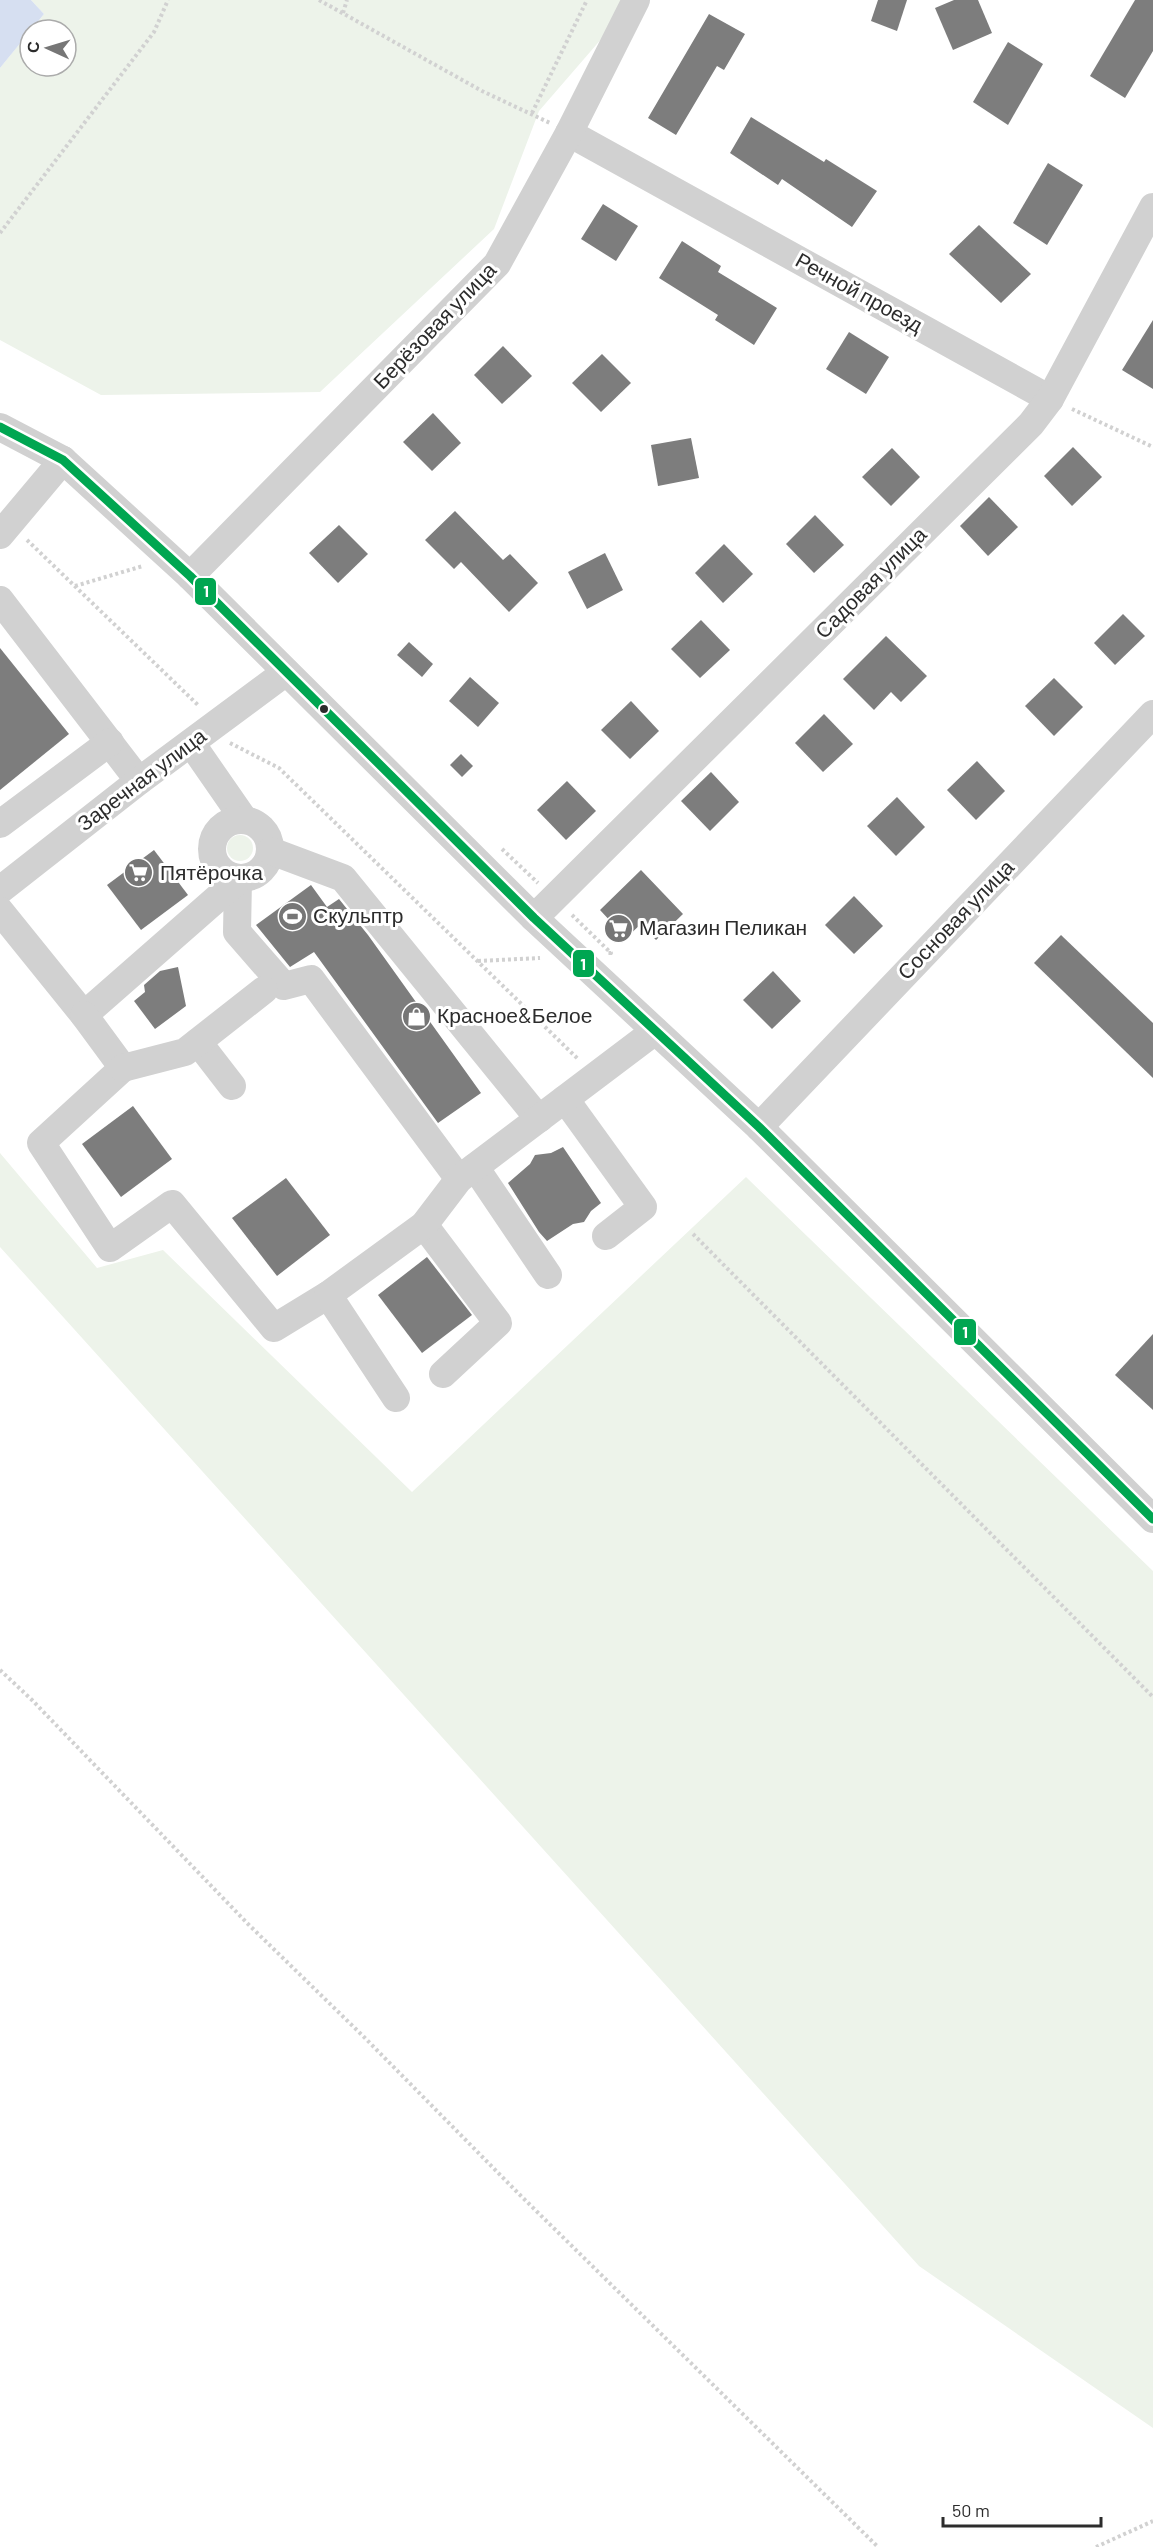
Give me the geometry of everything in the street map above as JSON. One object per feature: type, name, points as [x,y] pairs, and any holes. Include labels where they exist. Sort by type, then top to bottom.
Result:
[{"type":"street","name":"Берёзовая улица","points":[[180,567],[497,264],[569,133],[636,0]]},
{"type":"street","name":"Речной проезд","points":[[569,133],[1050,399]]},
{"type":"street","name":"Садовая улица","points":[[534,918],[1031,424],[1050,399],[1153,207]]},
{"type":"street","points":[[0,427],[63,460],[180,567],[534,918],[759,1127],[1153,1520]]},
{"type":"street","points":[[5,529],[63,460]]},
{"type":"street","points":[[0,600],[139,781]]},
{"type":"street","name":"Заречная улица","points":[[0,890],[191,742],[223,733],[286,672]]},
{"type":"street","name":"Сосновая улица","points":[[759,1127],[1153,714]]},
{"type":"street","points":[[0,824],[110,742]]},
{"type":"street","points":[[84,1015],[238,880],[261,872],[271,851],[264,829],[243,818],[191,742]]},
{"type":"street","points":[[238,880],[217,869],[210,847],[220,826],[243,818]]},
{"type":"street","points":[[271,851],[343,878],[539,1119]]},
{"type":"street","points":[[238,880],[237,932],[284,986],[311,979],[548,1275]]},
{"type":"street","points":[[0,911],[84,1015],[123,1068]]},
{"type":"street","points":[[264,990],[185,1052],[123,1068],[41,1143],[110,1248],[172,1204],[274,1328],[328,1295],[424,1225],[467,1173],[655,1031]]},
{"type":"street","points":[[198,1042],[232,1086]]},
{"type":"street","points":[[565,1099],[642,1207],[606,1236]]},
{"type":"street","points":[[424,1225],[498,1323],[443,1374]]},
{"type":"street","points":[[328,1295],[396,1398]]},
{"type":"path","points":[[0,233],[154,32],[168,0]]},
{"type":"path","points":[[319,0],[482,91],[532,113],[569,133]]},
{"type":"path","points":[[343,13],[347,0]]},
{"type":"path","points":[[532,113],[587,0]]},
{"type":"path","points":[[1050,399],[1153,447]]},
{"type":"path","points":[[5,529],[74,586],[223,733],[279,768],[596,1076]]},
{"type":"path","points":[[74,586],[180,567]]},
{"type":"path","points":[[693,1234],[1153,1697]]},
{"type":"path","points":[[0,1670],[32,1700],[240,1916],[878,2547]]},
{"type":"path","points":[[1096,2547],[1153,2521]]},
{"type":"shaded area","points":[[31,0],[635,0],[539,111],[494,229],[320,392],[101,395],[0,340],[0,68],[18,46],[18,78],[78,78],[78,18],[41,18],[44,14]]},
{"type":"shaded area","points":[[240,835],[249,839],[253,848],[249,857],[240,861],[231,857],[227,848],[231,839]]},
{"type":"shaded area","points":[[0,1153],[97,1268],[163,1250],[412,1492],[746,1177],[1153,1571],[1153,2428],[919,2266],[0,1247]]},
{"type":"water","points":[[0,0],[31,0],[44,14],[41,18],[18,18],[18,46],[0,68]]},
{"type":"building","points":[[878,0],[907,0],[897,31],[871,21]]},
{"type":"building","points":[[954,0],[978,0],[992,33],[953,50],[935,8]]},
{"type":"building","points":[[1135,0],[1153,0],[1153,51],[1125,98],[1090,76]]},
{"type":"building","points":[[709,14],[745,34],[724,70],[717,66],[676,135],[648,118]]},
{"type":"building","points":[[1008,42],[1043,64],[1008,125],[973,102]]},
{"type":"building","points":[[751,117],[824,162],[826,159],[877,191],[852,227],[782,179],[778,185],[730,153]]},
{"type":"building","points":[[1048,163],[1083,185],[1047,245],[1013,223]]},
{"type":"building","points":[[603,204],[638,226],[616,261],[581,239]]},
{"type":"building","points":[[979,225],[1031,274],[1001,303],[949,254]]},
{"type":"building","points":[[682,241],[721,266],[718,272],[777,308],[754,345],[715,320],[718,315],[659,278]]},
{"type":"building","points":[[1153,320],[1153,389],[1122,370]]},
{"type":"building","points":[[849,332],[889,357],[866,394],[826,369]]},
{"type":"building","points":[[503,346],[532,376],[502,404],[474,375]]},
{"type":"building","points":[[602,354],[631,383],[601,412],[572,383]]},
{"type":"building","points":[[433,413],[461,443],[432,471],[403,442]]},
{"type":"building","points":[[691,438],[699,478],[658,486],[651,445]]},
{"type":"building","points":[[1073,447],[1102,477],[1072,506],[1044,476]]},
{"type":"building","points":[[892,448],[920,477],[891,506],[862,477]]},
{"type":"building","points":[[989,497],[1018,527],[988,556],[960,526]]},
{"type":"building","points":[[455,511],[503,560],[510,554],[538,583],[509,612],[461,562],[454,569],[425,540]]},
{"type":"building","points":[[815,515],[844,545],[814,573],[786,544]]},
{"type":"building","points":[[339,525],[368,554],[338,583],[309,553]]},
{"type":"building","points":[[724,544],[753,574],[723,603],[695,573]]},
{"type":"building","points":[[605,553],[623,590],[587,609],[568,572]]},
{"type":"building","points":[[1123,614],[1145,636],[1115,665],[1094,643]]},
{"type":"building","points":[[701,620],[730,650],[700,678],[671,649]]},
{"type":"building","points":[[886,636],[927,676],[901,702],[891,692],[874,710],[843,679]]},
{"type":"building","points":[[409,642],[433,664],[422,677],[397,655]]},
{"type":"building","points":[[0,648],[69,734],[0,790]]},
{"type":"building","points":[[470,677],[499,703],[478,727],[449,701]]},
{"type":"building","points":[[1054,678],[1083,707],[1054,736],[1025,706]]},
{"type":"building","points":[[631,701],[659,731],[630,759],[601,730]]},
{"type":"building","points":[[824,714],[853,744],[823,772],[795,743]]},
{"type":"building","points":[[461,754],[473,766],[462,777],[450,765]]},
{"type":"building","points":[[977,761],[1005,791],[976,820],[947,790]]},
{"type":"building","points":[[711,772],[739,802],[710,831],[681,801]]},
{"type":"building","points":[[567,781],[596,811],[566,840],[537,810]]},
{"type":"building","points":[[897,797],[925,827],[896,856],[867,826]]},
{"type":"building","points":[[154,850],[188,895],[141,930],[107,885]]},
{"type":"building","points":[[641,870],[683,914],[656,940],[641,924],[626,938],[600,910]]},
{"type":"building","points":[[311,885],[327,907],[339,899],[368,935],[481,1093],[438,1123],[314,952],[290,967],[256,925]]},
{"type":"building","points":[[854,896],[883,926],[854,954],[825,925]]},
{"type":"building","points":[[1061,935],[1153,1023],[1153,1078],[1034,963]]},
{"type":"building","points":[[178,967],[186,1006],[155,1029],[134,1001],[145,992],[144,985],[160,971]]},
{"type":"building","points":[[773,971],[801,1001],[772,1029],[743,1000]]},
{"type":"building","points":[[133,1106],[172,1159],[121,1197],[82,1144]]},
{"type":"building","points":[[563,1147],[601,1203],[591,1211],[584,1222],[573,1224],[547,1241],[508,1183],[530,1164],[535,1155],[551,1153]]},
{"type":"building","points":[[286,1178],[330,1235],[277,1276],[232,1218]]},
{"type":"building","points":[[427,1257],[472,1315],[422,1353],[378,1295]]},
{"type":"building","points":[[1153,1334],[1153,1410],[1115,1375]]},
{"type":"transit line","name":"1","points":[[0,427],[63,460],[190,576],[534,918],[759,1127],[1153,1519]]},
{"type":"place","name":"Пятёрочка","points":[[139,873]]},
{"type":"place","name":"Скульптр","points":[[292,916]]},
{"type":"place","name":"Магазин Пеликан","points":[[618,928]]},
{"type":"place","name":"Красное&Белое","points":[[416,1016]]}]
